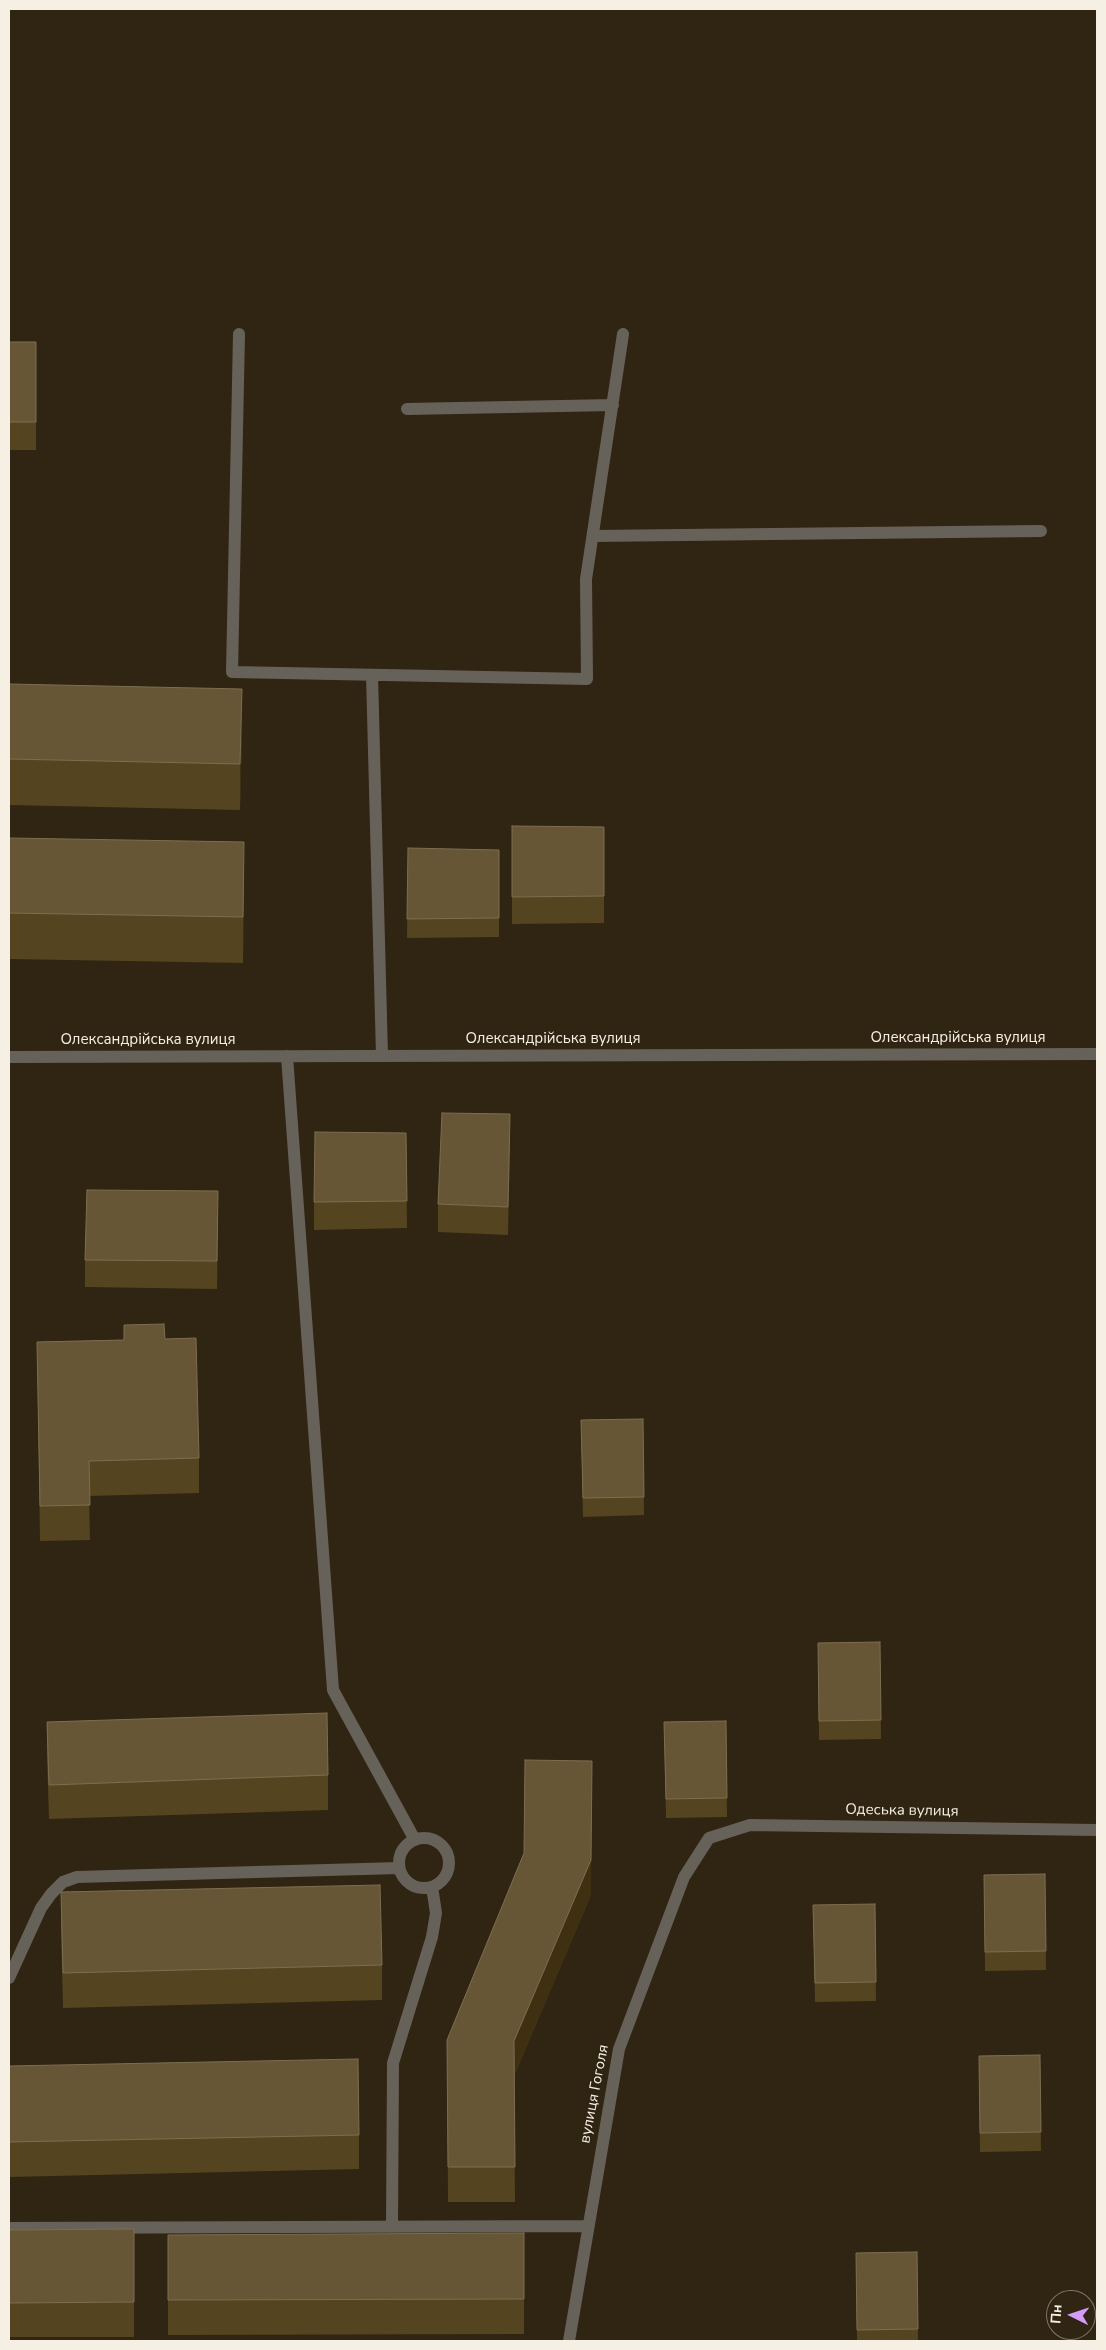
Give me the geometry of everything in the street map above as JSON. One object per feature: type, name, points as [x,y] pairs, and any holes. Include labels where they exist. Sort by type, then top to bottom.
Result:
[{"type":"street","points":[[239,334],[232,672],[587,679],[586,579],[623,334]]},
{"type":"street","points":[[407,409],[612,405]]},
{"type":"street","points":[[593,536],[1041,531]]},
{"type":"street","points":[[372,675],[382,1056]]},
{"type":"street","name":"Олександрійська вулиця","points":[[9,1057],[1097,1054]]},
{"type":"street","points":[[287,1056],[332,1690],[415,1840]]},
{"type":"street","name":"Одеська вулиця","points":[[709,1838],[750,1825],[1097,1830]]},
{"type":"street","points":[[423,1838],[438,1842],[448,1855],[448,1870],[439,1884],[432,1887],[416,1887],[408,1883],[399,1868],[402,1851],[415,1840],[423,1838]]},
{"type":"street","name":"вулиця Гоголя","points":[[569,2341],[619,2050],[684,1877],[709,1838]]},
{"type":"street","points":[[9,1978],[46,1901],[63,1882],[78,1877],[399,1868]]},
{"type":"street","points":[[392,2227],[392,2063],[432,1937],[436,1913],[432,1887]]},
{"type":"street","points":[[9,2228],[588,2226]]},
{"type":"building","points":[[9,342],[36,342],[36,422],[9,422]]},
{"type":"building","points":[[9,684],[242,689],[240,764],[9,759]]},
{"type":"building","points":[[512,826],[604,827],[604,896],[512,897]]},
{"type":"building","points":[[9,838],[244,842],[243,917],[9,913]]},
{"type":"building","points":[[408,848],[499,850],[499,918],[407,919]]},
{"type":"building","points":[[442,1113],[510,1114],[508,1207],[438,1204]]},
{"type":"building","points":[[315,1132],[406,1133],[407,1201],[314,1202]]},
{"type":"building","points":[[87,1190],[218,1191],[217,1261],[85,1260]]},
{"type":"building","points":[[164,1324],[165,1339],[196,1338],[199,1458],[89,1461],[90,1505],[40,1506],[37,1342],[124,1340],[124,1325]]},
{"type":"building","points":[[643,1419],[644,1497],[583,1498],[581,1420]]},
{"type":"building","points":[[880,1642],[881,1720],[819,1721],[818,1643]]},
{"type":"building","points":[[327,1713],[328,1775],[49,1785],[47,1722]]},
{"type":"building","points":[[726,1721],[727,1798],[666,1799],[664,1722]]},
{"type":"building","points":[[525,1760],[592,1761],[591,1860],[514,2041],[515,2167],[448,2167],[447,2040],[524,1853]]},
{"type":"building","points":[[1045,1874],[1046,1951],[985,1952],[984,1875]]},
{"type":"building","points":[[380,1885],[382,1965],[63,1973],[61,1892]]},
{"type":"building","points":[[875,1904],[876,1982],[815,1983],[813,1905]]},
{"type":"building","points":[[1040,2055],[1041,2132],[980,2133],[979,2056]]},
{"type":"building","points":[[358,2059],[359,2135],[9,2142],[9,2066]]},
{"type":"building","points":[[134,2229],[134,2302],[9,2303],[9,2230]]},
{"type":"building","points":[[524,2233],[524,2299],[168,2300],[168,2235]]},
{"type":"building","points":[[917,2252],[918,2329],[857,2330],[856,2253]]}]
